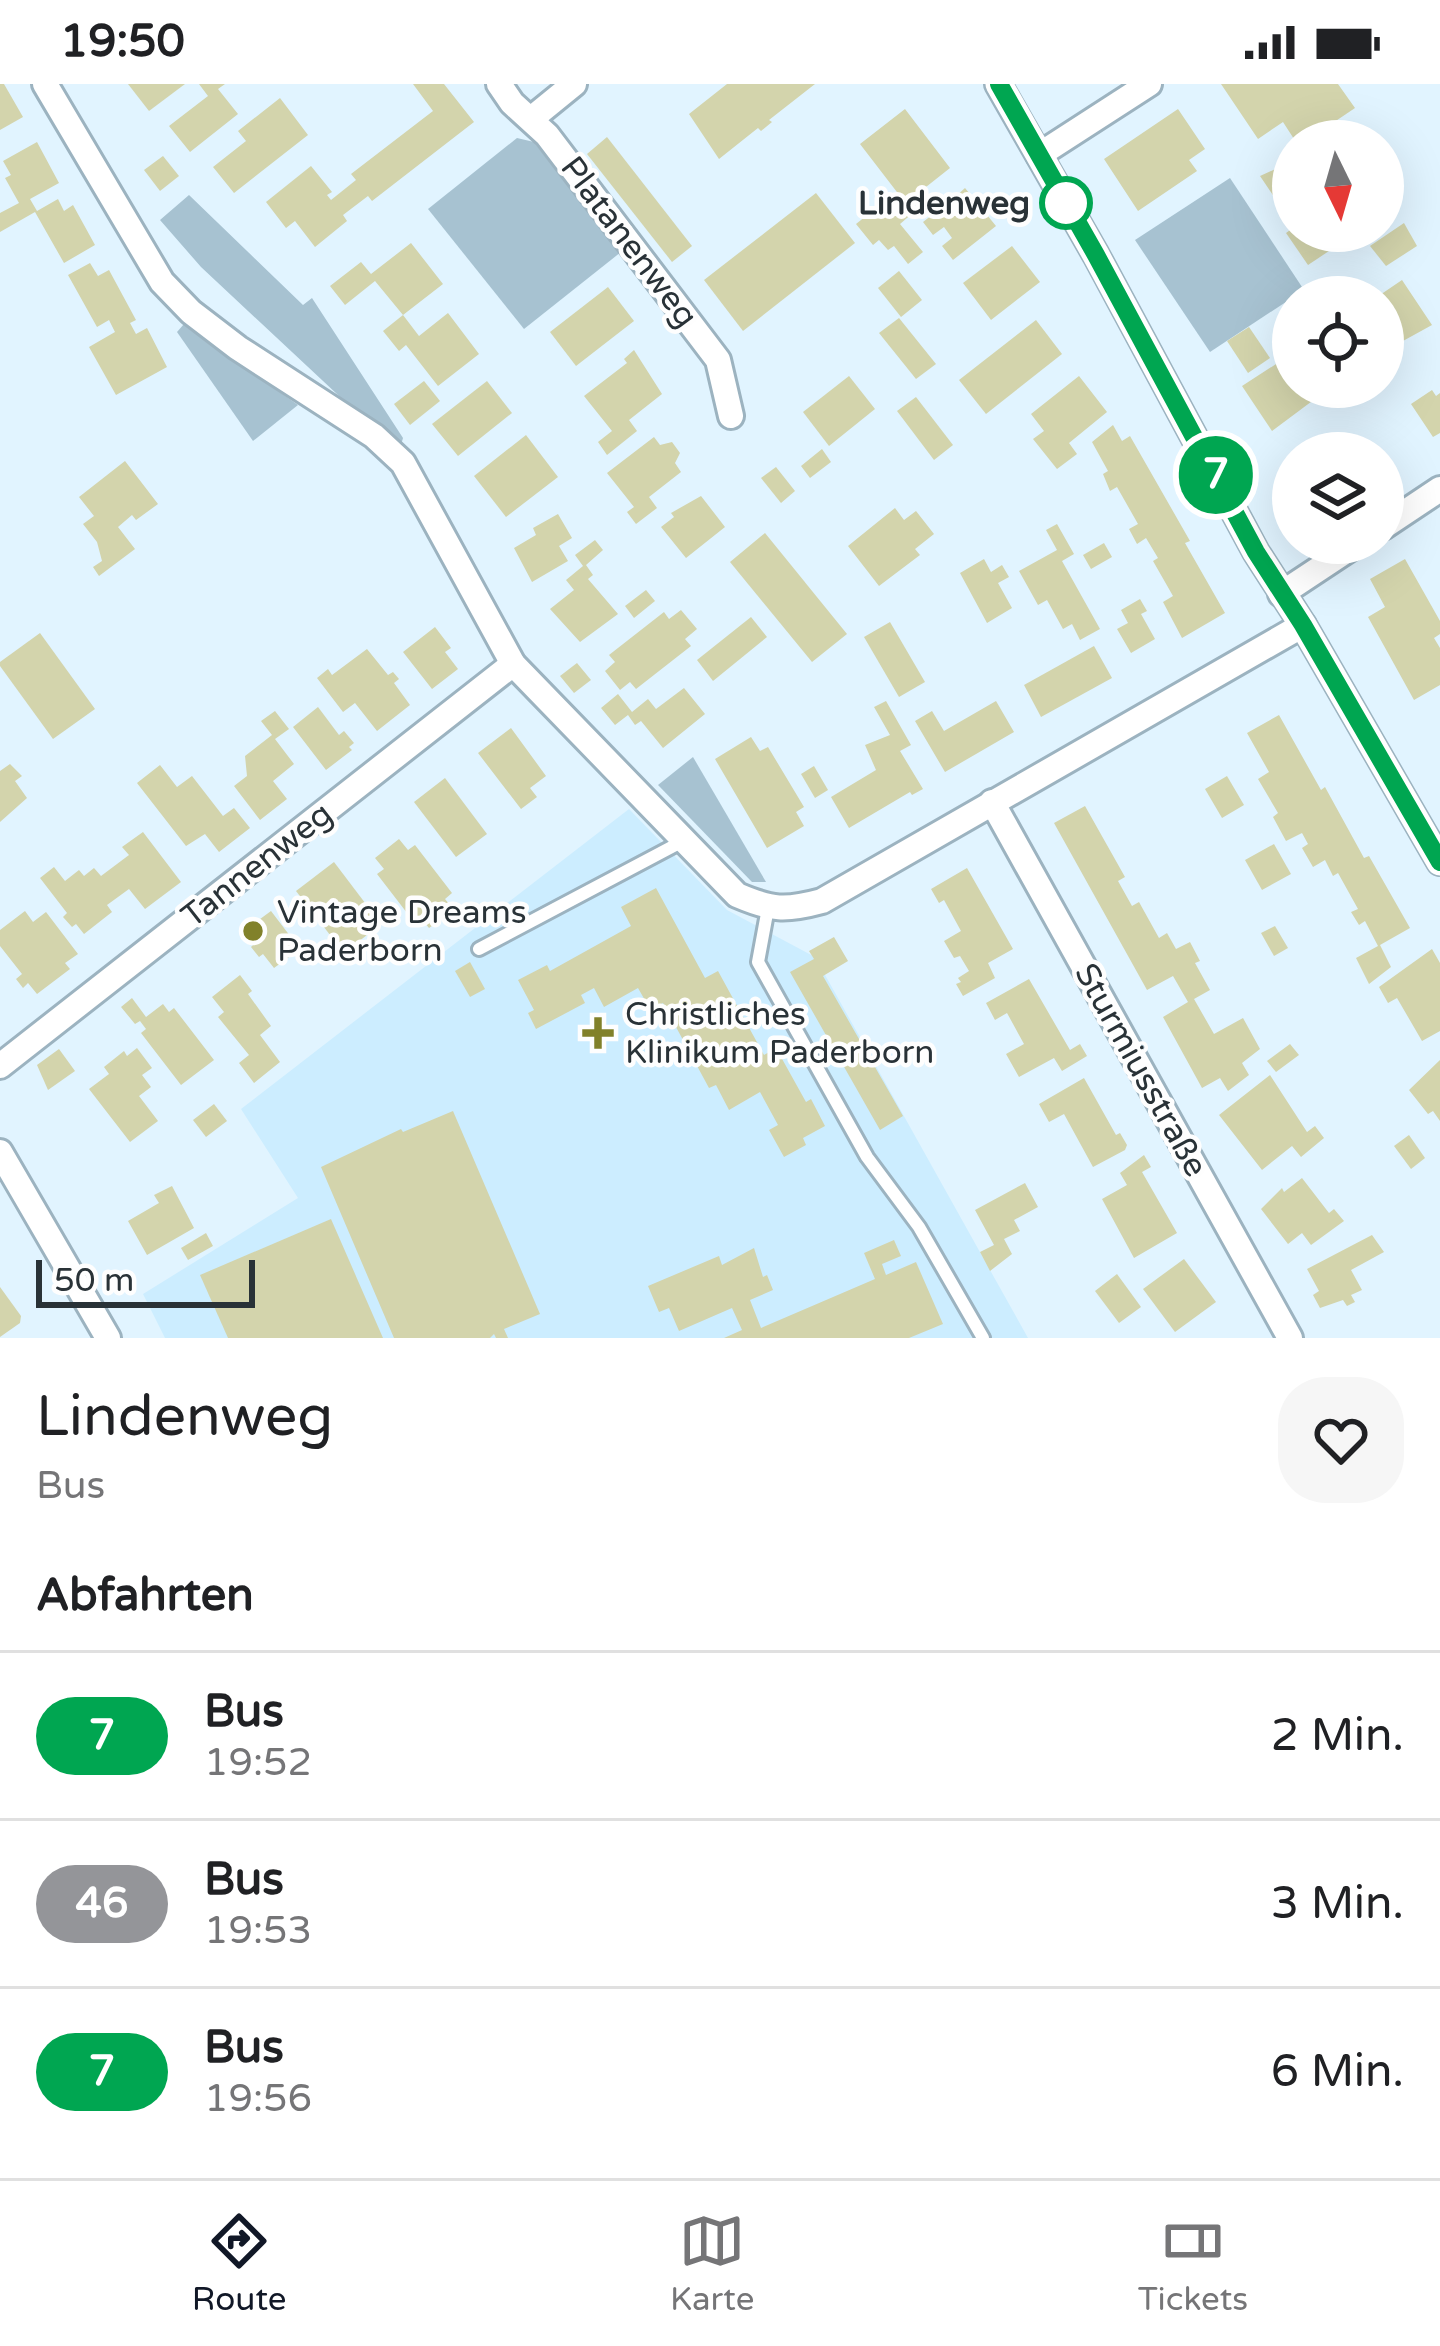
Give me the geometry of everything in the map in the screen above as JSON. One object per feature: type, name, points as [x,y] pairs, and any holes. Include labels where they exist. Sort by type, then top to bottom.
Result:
[{"type":"street","points":[[45,84],[162,282],[191,312],[238,348],[374,436],[403,464],[513,664],[737,895],[768,908],[792,909],[822,901],[1303,625]]},
{"type":"street","name":"Platanenweg","points":[[499,84],[512,103],[548,135],[718,360],[731,416]]},
{"type":"street","points":[[531,118],[574,84]]},
{"type":"street","points":[[998,84],[1281,594],[1434,836],[1440,862]]},
{"type":"street","points":[[1039,155],[1149,84]]},
{"type":"street","points":[[1404,513],[1440,489]]},
{"type":"street","points":[[1281,594],[1326,564]]},
{"type":"street","name":"Tannenweg","points":[[0,1066],[513,664]]},
{"type":"street","name":"Sturmiusstraße","points":[[992,802],[1290,1338]]},
{"type":"street","points":[[1,1157],[108,1338]]},
{"type":"lane","points":[[479,949],[684,840]]},
{"type":"lane","points":[[768,908],[758,962],[867,1156],[919,1227],[983,1338]]},
{"type":"shaded area","points":[[517,138],[534,142],[621,252],[524,329],[428,209]]},
{"type":"shaded area","points":[[1230,178],[1272,242],[1272,252],[1279,252],[1295,276],[1272,276],[1272,311],[1210,352],[1135,240]]},
{"type":"shaded area","points":[[189,195],[303,305],[312,298],[403,438],[399,452],[201,267],[160,220]]},
{"type":"shaded area","points":[[184,324],[298,405],[253,441],[177,332]]},
{"type":"shaded area","points":[[693,757],[766,882],[752,882],[658,785]]},
{"type":"shaded area","name":"Christliches Klinikum Paderborn","points":[[629,809],[727,910],[815,957],[1028,1338],[165,1338],[143,1294],[298,1198],[241,1109]]},
{"type":"building","points":[[0,84],[23,117],[0,130]]},
{"type":"building","points":[[128,84],[185,84],[149,111]]},
{"type":"building","points":[[199,84],[225,84],[218,89],[238,114],[190,152],[169,126],[208,96]]},
{"type":"building","points":[[413,84],[444,84],[474,122],[372,201],[368,196],[343,215],[347,221],[315,247],[295,221],[286,228],[266,202],[311,166],[332,192],[327,195],[331,200],[356,180],[351,174],[433,111]]},
{"type":"building","points":[[727,84],[815,84],[761,131],[758,128],[719,159],[689,114]]},
{"type":"building","points":[[1221,84],[1338,84],[1355,108],[1337,120],[1272,120],[1272,129],[1258,139]]},
{"type":"building","points":[[280,98],[308,135],[234,193],[213,167],[246,141],[238,131]]},
{"type":"building","points":[[905,109],[950,168],[907,202],[914,212],[900,224],[923,252],[908,264],[894,246],[888,250],[879,240],[873,245],[856,224],[886,200],[889,205],[900,196],[860,144]]},
{"type":"building","points":[[1178,109],[1205,149],[1189,160],[1197,171],[1138,211],[1104,159]]},
{"type":"building","points":[[607,137],[692,246],[672,262],[587,154]]},
{"type":"building","points":[[37,142],[59,183],[30,199],[37,211],[58,199],[64,211],[73,205],[95,245],[64,263],[35,212],[0,232],[0,213],[19,203],[5,178],[11,175],[3,161]]},
{"type":"building","points":[[163,156],[179,176],[160,191],[144,170]]},
{"type":"building","points":[[1272,171],[1272,194],[1260,176]]},
{"type":"building","points":[[965,188],[996,226],[953,260],[942,246],[952,238],[944,227],[933,235],[923,222],[945,205],[941,200],[950,193],[954,198]]},
{"type":"building","points":[[816,193],[855,243],[743,331],[704,280]]},
{"type":"building","points":[[1404,223],[1417,246],[1386,266],[1375,252],[1404,252]]},
{"type":"building","points":[[411,243],[443,284],[403,315],[375,281],[345,305],[330,286],[361,262],[371,274]]},
{"type":"building","points":[[1012,246],[1040,282],[991,320],[963,283]]},
{"type":"building","points":[[1299,252],[1328,252],[1308,265]]},
{"type":"building","points":[[90,263],[98,276],[109,270],[136,320],[130,323],[136,334],[147,328],[167,367],[116,395],[89,347],[115,332],[109,320],[97,327],[68,275]]},
{"type":"building","points":[[899,271],[922,300],[901,317],[878,288]]},
{"type":"building","points":[[1404,283],[1432,325],[1404,340]]},
{"type":"building","points":[[608,287],[634,321],[576,366],[550,332]]},
{"type":"building","points":[[448,313],[479,354],[438,386],[406,345],[399,351],[383,331],[403,315],[419,336]]},
{"type":"building","points":[[899,318],[936,364],[916,379],[879,333]]},
{"type":"building","points":[[1036,320],[1062,354],[986,414],[959,380]]},
{"type":"building","points":[[1249,327],[1270,358],[1248,373],[1227,341]]},
{"type":"building","points":[[634,350],[662,394],[629,420],[637,431],[607,455],[598,442],[612,431],[584,396],[627,363],[624,359]]},
{"type":"building","points":[[1272,367],[1272,408],[1303,408],[1272,431],[1242,386]]},
{"type":"building","points":[[849,376],[875,409],[829,446],[803,412]]},
{"type":"building","points":[[1079,376],[1107,412],[1069,443],[1077,454],[1057,469],[1033,439],[1044,431],[1031,414]]},
{"type":"building","points":[[424,381],[440,401],[410,425],[394,404]]},
{"type":"building","points":[[487,381],[512,413],[458,456],[432,424]]},
{"type":"building","points":[[1432,390],[1436,396],[1440,393],[1440,433],[1433,437],[1411,404]]},
{"type":"building","points":[[916,397],[953,445],[934,460],[897,411]]},
{"type":"building","points":[[1113,425],[1122,441],[1130,436],[1225,613],[1182,638],[1163,602],[1173,596],[1153,561],[1158,558],[1146,538],[1137,544],[1129,529],[1138,524],[1117,487],[1110,491],[1103,474],[1108,471],[1092,442]]},
{"type":"building","points":[[526,435],[558,477],[506,517],[474,476]]},
{"type":"building","points":[[654,437],[660,445],[672,442],[680,453],[675,463],[681,472],[649,497],[657,508],[636,524],[627,512],[634,507],[607,473]]},
{"type":"building","points":[[822,449],[831,462],[810,478],[801,466]]},
{"type":"building","points":[[125,461],[158,504],[118,527],[135,549],[99,576],[93,567],[102,561],[97,542],[83,524],[94,516],[79,497]]},
{"type":"building","points":[[776,467],[795,491],[781,503],[761,478]]},
{"type":"building","points":[[701,496],[725,527],[686,558],[661,527],[674,517],[671,513]]},
{"type":"building","points":[[895,508],[904,520],[916,511],[934,534],[915,549],[920,555],[879,586],[848,546]]},
{"type":"building","points":[[558,514],[572,538],[559,546],[568,561],[532,582],[514,548],[536,535],[533,528]]},
{"type":"building","points":[[1057,524],[1074,554],[1062,561],[1100,629],[1080,640],[1072,624],[1063,629],[1047,600],[1038,605],[1019,571],[1057,550],[1046,530]]},
{"type":"building","points":[[765,533],[847,634],[812,662],[730,562]]},
{"type":"building","points":[[595,540],[603,550],[586,565],[593,575],[588,579],[618,614],[580,642],[550,609],[574,590],[566,580],[583,566],[575,555]]},
{"type":"building","points":[[1104,543],[1112,557],[1091,569],[1083,555]]},
{"type":"building","points":[[984,559],[991,572],[1002,565],[1009,577],[998,583],[1012,608],[987,623],[960,573]]},
{"type":"building","points":[[1404,560],[1440,621],[1440,634],[1434,638],[1440,648],[1440,685],[1414,700],[1368,617],[1385,607],[1370,579],[1404,564]]},
{"type":"building","points":[[646,590],[655,601],[634,618],[625,606]]},
{"type":"building","points":[[1140,599],[1147,611],[1141,614],[1155,639],[1131,653],[1117,629],[1128,623],[1121,610]]},
{"type":"building","points":[[681,610],[697,629],[685,639],[691,646],[636,689],[630,682],[620,690],[605,671],[615,662],[609,655],[664,612],[669,619]]},
{"type":"building","points":[[751,617],[767,637],[713,681],[697,660]]},
{"type":"building","points":[[890,622],[925,682],[899,697],[864,637]]},
{"type":"building","points":[[435,627],[451,648],[445,652],[458,669],[432,689],[403,652]]},
{"type":"building","points":[[40,633],[95,709],[53,739],[0,666]]},
{"type":"building","points":[[1094,646],[1112,678],[1041,717],[1024,685]]},
{"type":"building","points":[[367,649],[388,675],[393,672],[399,679],[394,683],[410,705],[377,731],[355,703],[343,712],[317,678],[328,669],[332,675]]},
{"type":"building","points":[[577,663],[591,680],[574,693],[560,676]]},
{"type":"building","points":[[684,688],[705,714],[663,748],[641,721],[635,725],[628,715],[615,725],[601,708],[618,694],[632,712],[648,699],[656,709]]},
{"type":"building","points":[[886,701],[911,745],[900,751],[923,789],[849,828],[831,797],[876,770],[865,745],[890,735],[874,707]]},
{"type":"building","points":[[996,701],[1014,732],[945,772],[915,721],[932,711],[944,731]]},
{"type":"building","points":[[318,707],[339,735],[344,731],[354,743],[349,747],[352,750],[326,770],[293,727]]},
{"type":"building","points":[[275,711],[289,729],[275,739],[294,764],[273,781],[287,799],[260,820],[234,786],[247,776],[245,756],[272,735],[261,721]]},
{"type":"building","points":[[1279,715],[1410,928],[1380,945],[1391,967],[1369,984],[1356,958],[1378,946],[1365,921],[1359,925],[1351,912],[1358,909],[1338,873],[1333,876],[1325,860],[1313,867],[1302,848],[1308,844],[1302,833],[1286,841],[1273,817],[1278,813],[1258,779],[1269,772],[1247,733]]},
{"type":"building","points":[[511,728],[546,776],[530,788],[537,797],[521,809],[478,753]]},
{"type":"building","points":[[751,737],[760,751],[768,747],[804,807],[796,812],[804,826],[767,848],[715,759]]},
{"type":"building","points":[[10,764],[22,776],[15,781],[27,798],[0,822],[0,771]]},
{"type":"building","points":[[160,765],[177,787],[192,776],[223,816],[234,808],[250,828],[219,852],[205,834],[186,846],[137,783]]},
{"type":"building","points":[[814,766],[828,790],[815,798],[801,774]]},
{"type":"building","points":[[1227,776],[1244,805],[1222,818],[1205,789]]},
{"type":"building","points":[[445,778],[487,834],[456,857],[414,802]]},
{"type":"building","points":[[1085,806],[1125,877],[1118,881],[1132,906],[1139,902],[1159,938],[1167,933],[1176,949],[1190,942],[1210,990],[1194,999],[1214,1034],[1243,1018],[1260,1049],[1242,1063],[1249,1075],[1228,1091],[1220,1078],[1202,1088],[1163,1017],[1188,1002],[1173,976],[1147,990],[1054,823]]},
{"type":"building","points":[[143,832],[181,882],[145,909],[129,889],[107,905],[112,912],[84,934],[76,924],[72,927],[40,878],[54,867],[65,881],[79,870],[84,876],[94,868],[101,876],[129,855],[122,847]]},
{"type":"building","points":[[399,839],[408,850],[415,845],[452,893],[445,899],[454,910],[429,928],[421,918],[414,922],[377,874],[384,869],[375,858]]},
{"type":"building","points":[[1274,844],[1291,874],[1262,890],[1245,860]]},
{"type":"building","points":[[334,862],[381,924],[344,953],[296,891]]},
{"type":"building","points":[[967,868],[1013,949],[988,963],[995,978],[963,996],[956,984],[969,971],[944,941],[961,931],[944,900],[939,903],[931,889]]},
{"type":"building","points":[[656,888],[705,978],[718,971],[764,1055],[776,1048],[825,1126],[803,1138],[806,1145],[784,1157],[769,1130],[778,1125],[760,1092],[729,1110],[716,1085],[709,1088],[663,1003],[650,1009],[638,988],[604,1007],[594,988],[581,995],[585,1003],[536,1029],[528,1013],[534,1010],[518,980],[547,965],[550,971],[631,926],[621,907]]},
{"type":"building","points":[[25,911],[33,922],[46,912],[78,954],[65,963],[70,969],[37,994],[28,983],[23,988],[16,979],[22,974],[0,946],[0,930]]},
{"type":"building","points":[[271,911],[300,949],[274,968],[251,947],[255,943],[245,930]]},
{"type":"building","points":[[1275,926],[1288,948],[1274,956],[1261,933]]},
{"type":"building","points":[[834,937],[848,961],[823,976],[903,1116],[880,1130],[790,972],[814,959],[809,951]]},
{"type":"building","points":[[1432,949],[1440,963],[1440,1031],[1422,1041],[1397,998],[1388,1003],[1379,987]]},
{"type":"building","points":[[470,962],[485,989],[470,997],[455,971]]},
{"type":"building","points":[[240,975],[271,1026],[260,1035],[280,1062],[254,1083],[239,1063],[249,1055],[218,1017],[224,1012],[212,997]]},
{"type":"building","points":[[1029,979],[1070,1050],[1080,1044],[1087,1056],[1062,1071],[1054,1058],[1019,1077],[1006,1054],[1024,1044],[1007,1013],[995,1020],[986,1003]]},
{"type":"building","points":[[132,998],[146,1017],[163,1004],[169,1012],[174,1008],[214,1060],[181,1085],[141,1033],[146,1029],[140,1021],[135,1024],[121,1007]]},
{"type":"building","points":[[1290,1044],[1299,1055],[1276,1072],[1267,1061]]},
{"type":"building","points":[[137,1048],[152,1068],[142,1075],[151,1087],[139,1096],[158,1121],[130,1142],[89,1089],[109,1074],[104,1067],[124,1051],[127,1056]]},
{"type":"building","points":[[59,1049],[75,1071],[48,1090],[37,1065]]},
{"type":"building","points":[[1440,1060],[1440,1121],[1409,1090]]},
{"type":"building","points":[[1270,1075],[1307,1132],[1315,1126],[1324,1138],[1301,1157],[1292,1146],[1262,1170],[1219,1115]]},
{"type":"building","points":[[1084,1078],[1116,1135],[1120,1133],[1127,1145],[1093,1167],[1064,1114],[1049,1122],[1039,1104]]},
{"type":"building","points":[[214,1104],[227,1121],[206,1137],[193,1120]]},
{"type":"building","points":[[453,1111],[540,1314],[504,1329],[508,1338],[494,1334],[490,1338],[394,1338],[321,1167],[401,1129]]},
{"type":"building","points":[[1409,1135],[1425,1158],[1411,1169],[1394,1146]]},
{"type":"building","points":[[1144,1155],[1151,1167],[1142,1172],[1177,1233],[1134,1258],[1102,1199],[1127,1185],[1120,1173]]},
{"type":"building","points":[[1302,1178],[1329,1213],[1334,1209],[1344,1221],[1311,1245],[1302,1233],[1288,1244],[1261,1209],[1282,1188],[1284,1192]]},
{"type":"building","points":[[1025,1183],[1038,1207],[1014,1220],[1020,1231],[1004,1239],[1012,1254],[990,1271],[980,1252],[994,1245],[975,1210]]},
{"type":"building","points":[[172,1186],[194,1228],[147,1255],[128,1221],[159,1203],[154,1195]]},
{"type":"building","points":[[331,1219],[383,1338],[228,1338],[200,1275]]},
{"type":"building","points":[[206,1233],[213,1246],[188,1260],[181,1248]]},
{"type":"building","points":[[1372,1235],[1384,1252],[1351,1270],[1362,1290],[1351,1295],[1355,1302],[1347,1306],[1343,1300],[1320,1308],[1313,1295],[1319,1291],[1307,1269]]},
{"type":"building","points":[[894,1240],[901,1256],[882,1264],[886,1275],[916,1262],[943,1324],[909,1338],[724,1338],[742,1330],[732,1308],[679,1331],[669,1308],[659,1312],[648,1286],[719,1256],[722,1265],[754,1248],[763,1277],[767,1275],[773,1290],[750,1300],[761,1328],[875,1279],[864,1253]]},
{"type":"building","points":[[1184,1259],[1216,1302],[1175,1332],[1143,1289]]},
{"type":"building","points":[[1117,1274],[1141,1307],[1119,1323],[1095,1291]]},
{"type":"building","points":[[0,1287],[21,1316],[20,1323],[0,1337]]},
{"type":"bus line","name":"7","points":[[999,84],[1256,552],[1440,862]]},
{"type":"place","name":"Lindenweg","points":[[1066,203]]},
{"type":"place","name":"Vintage Dreams Paderborn","points":[[253,931]]},
{"type":"place","name":"Christliches Klinikum Paderborn","points":[[598,1033]]}]
